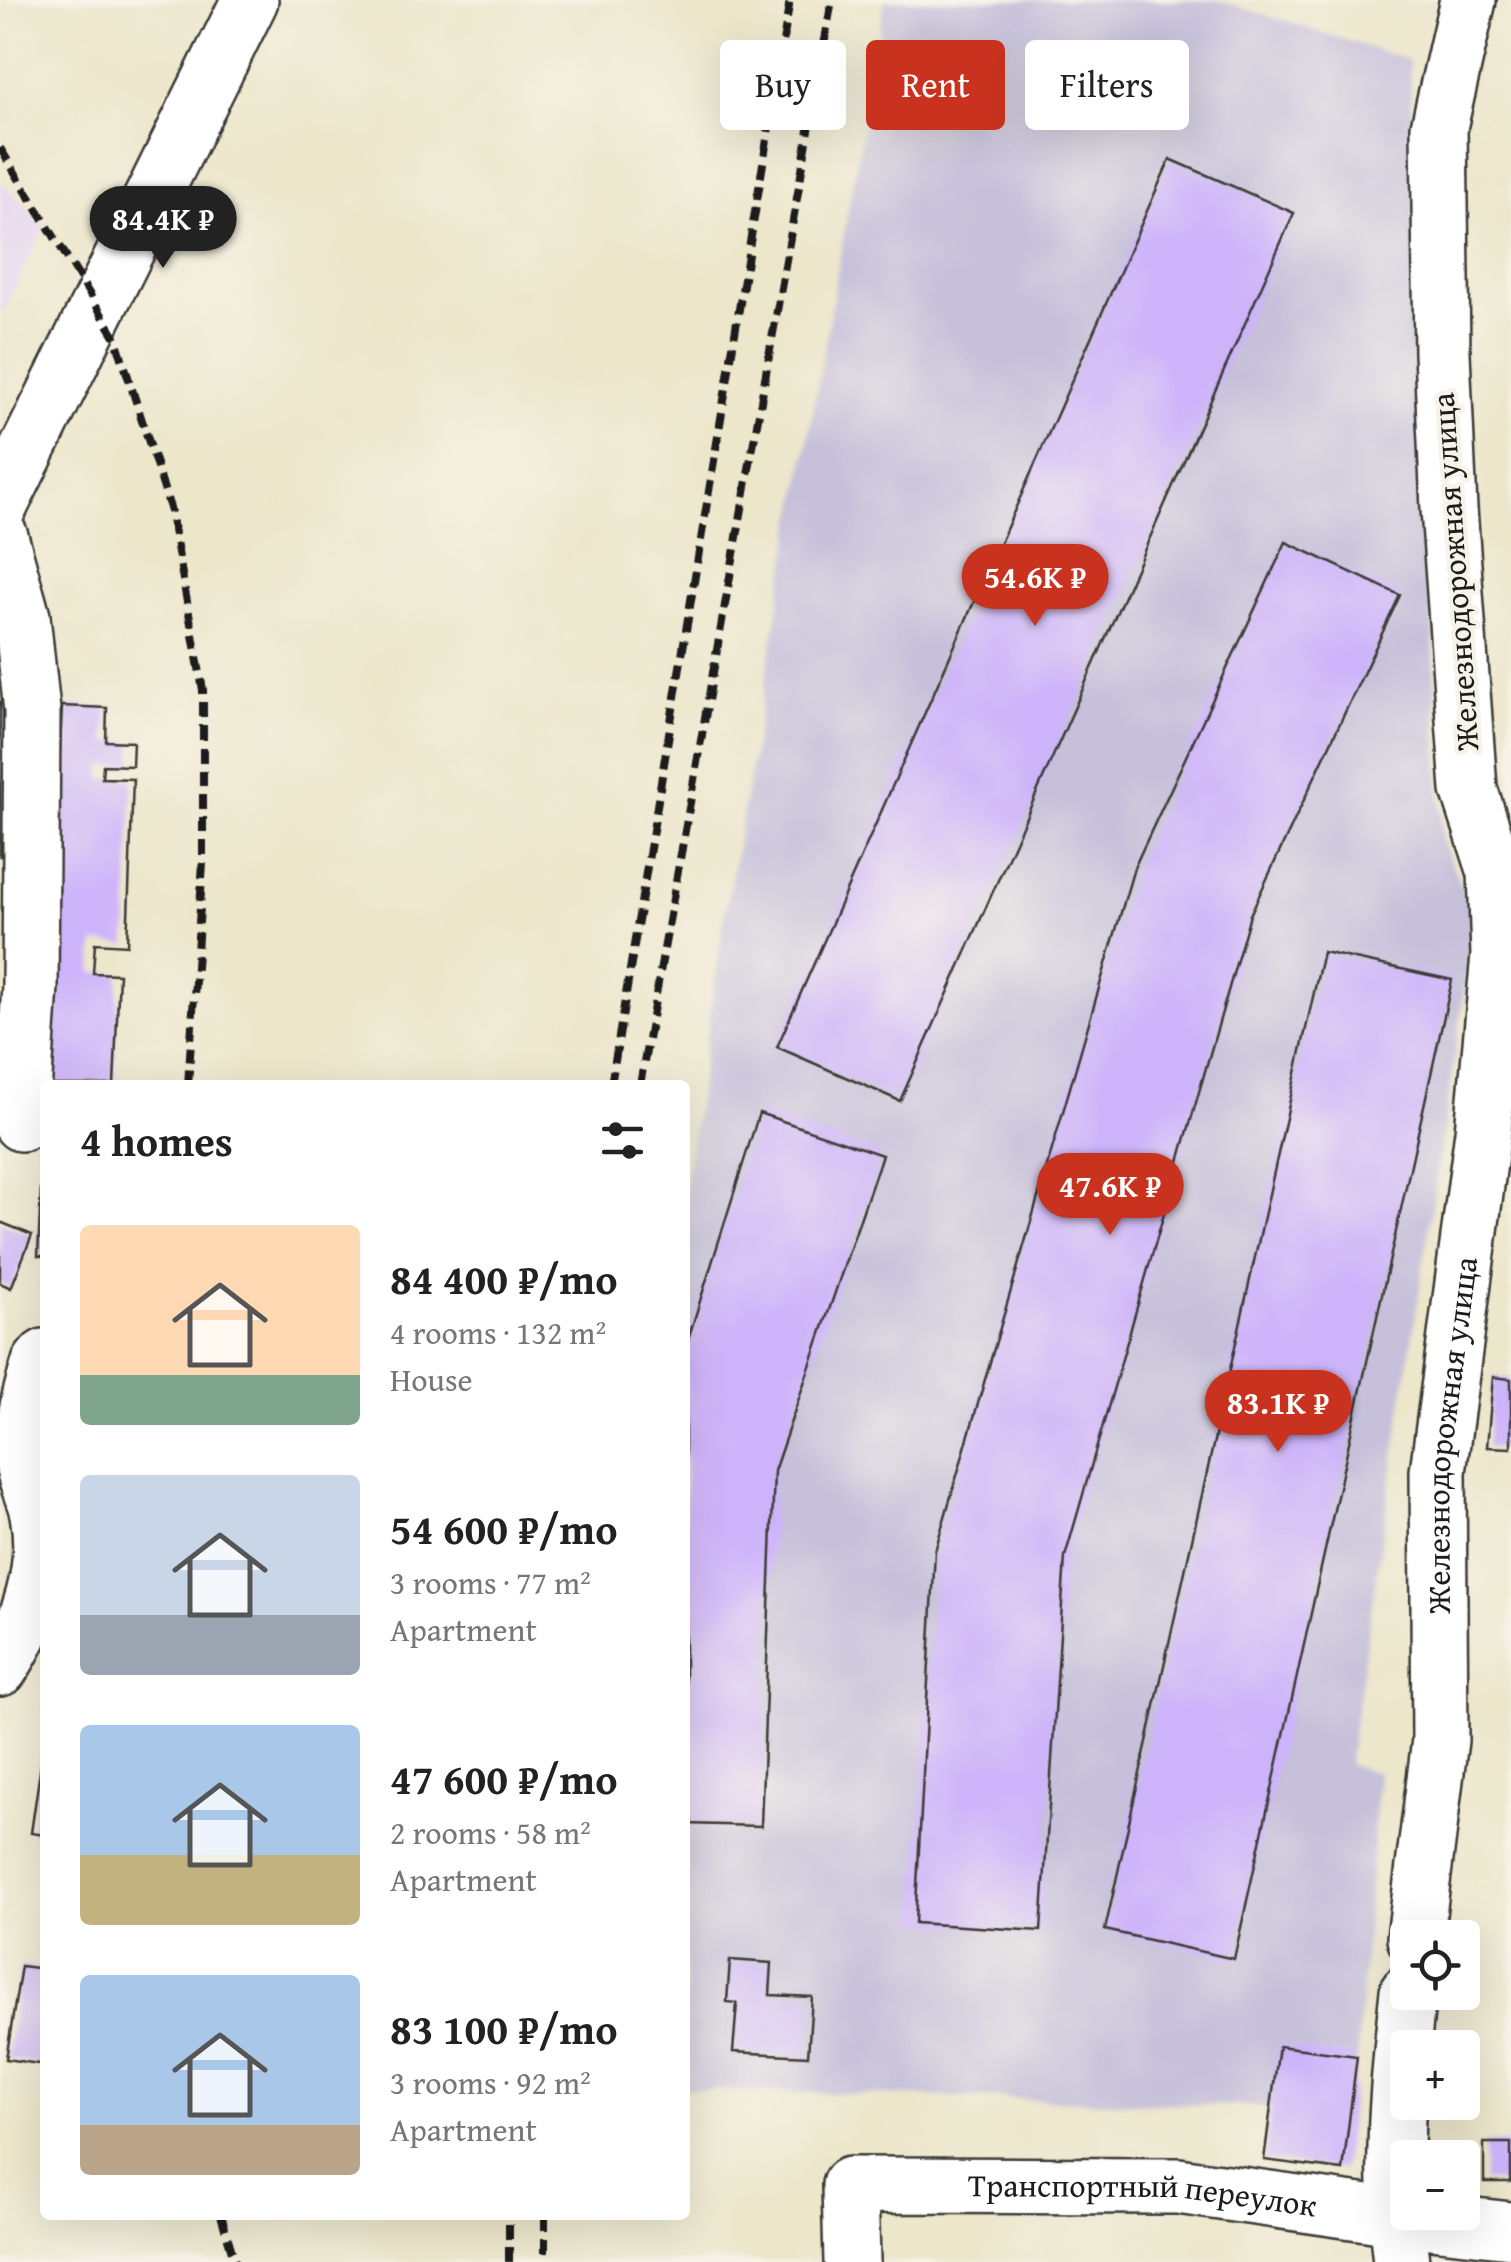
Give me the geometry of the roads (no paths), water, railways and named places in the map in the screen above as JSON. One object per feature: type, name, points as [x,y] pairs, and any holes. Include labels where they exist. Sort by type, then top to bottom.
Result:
[{"type":"street","points":[[0,504],[250,0]]},
{"type":"street","name":"Железнодорожная улица","points":[[1417,1920],[1440,1740],[1438,1472],[1483,1132],[1499,955],[1496,872],[1469,788],[1442,352],[1439,128],[1468,0]]},
{"type":"street","points":[[0,536],[22,616],[32,711],[15,979],[22,1123]]},
{"type":"street","points":[[0,1668],[17,1643],[37,1580],[38,1514],[23,1465],[26,1411],[40,1363]]},
{"type":"street","points":[[1398,2240],[1397,2087],[1406,2010]]},
{"type":"street","name":"Транспортный переулок","points":[[852,2262],[850,2185],[1178,2186],[1398,2240],[1511,2230]]},
{"type":"railway","points":[[612,1080],[790,0]]},
{"type":"railway","points":[[641,1080],[832,0]]},
{"type":"railway","points":[[0,148],[115,336],[170,508],[203,690],[203,863],[188,1080]]},
{"type":"railway","points":[[222,2220],[235,2262]]},
{"type":"railway","points":[[509,2220],[509,2262]]},
{"type":"railway","points":[[545,2220],[545,2262]]}]
